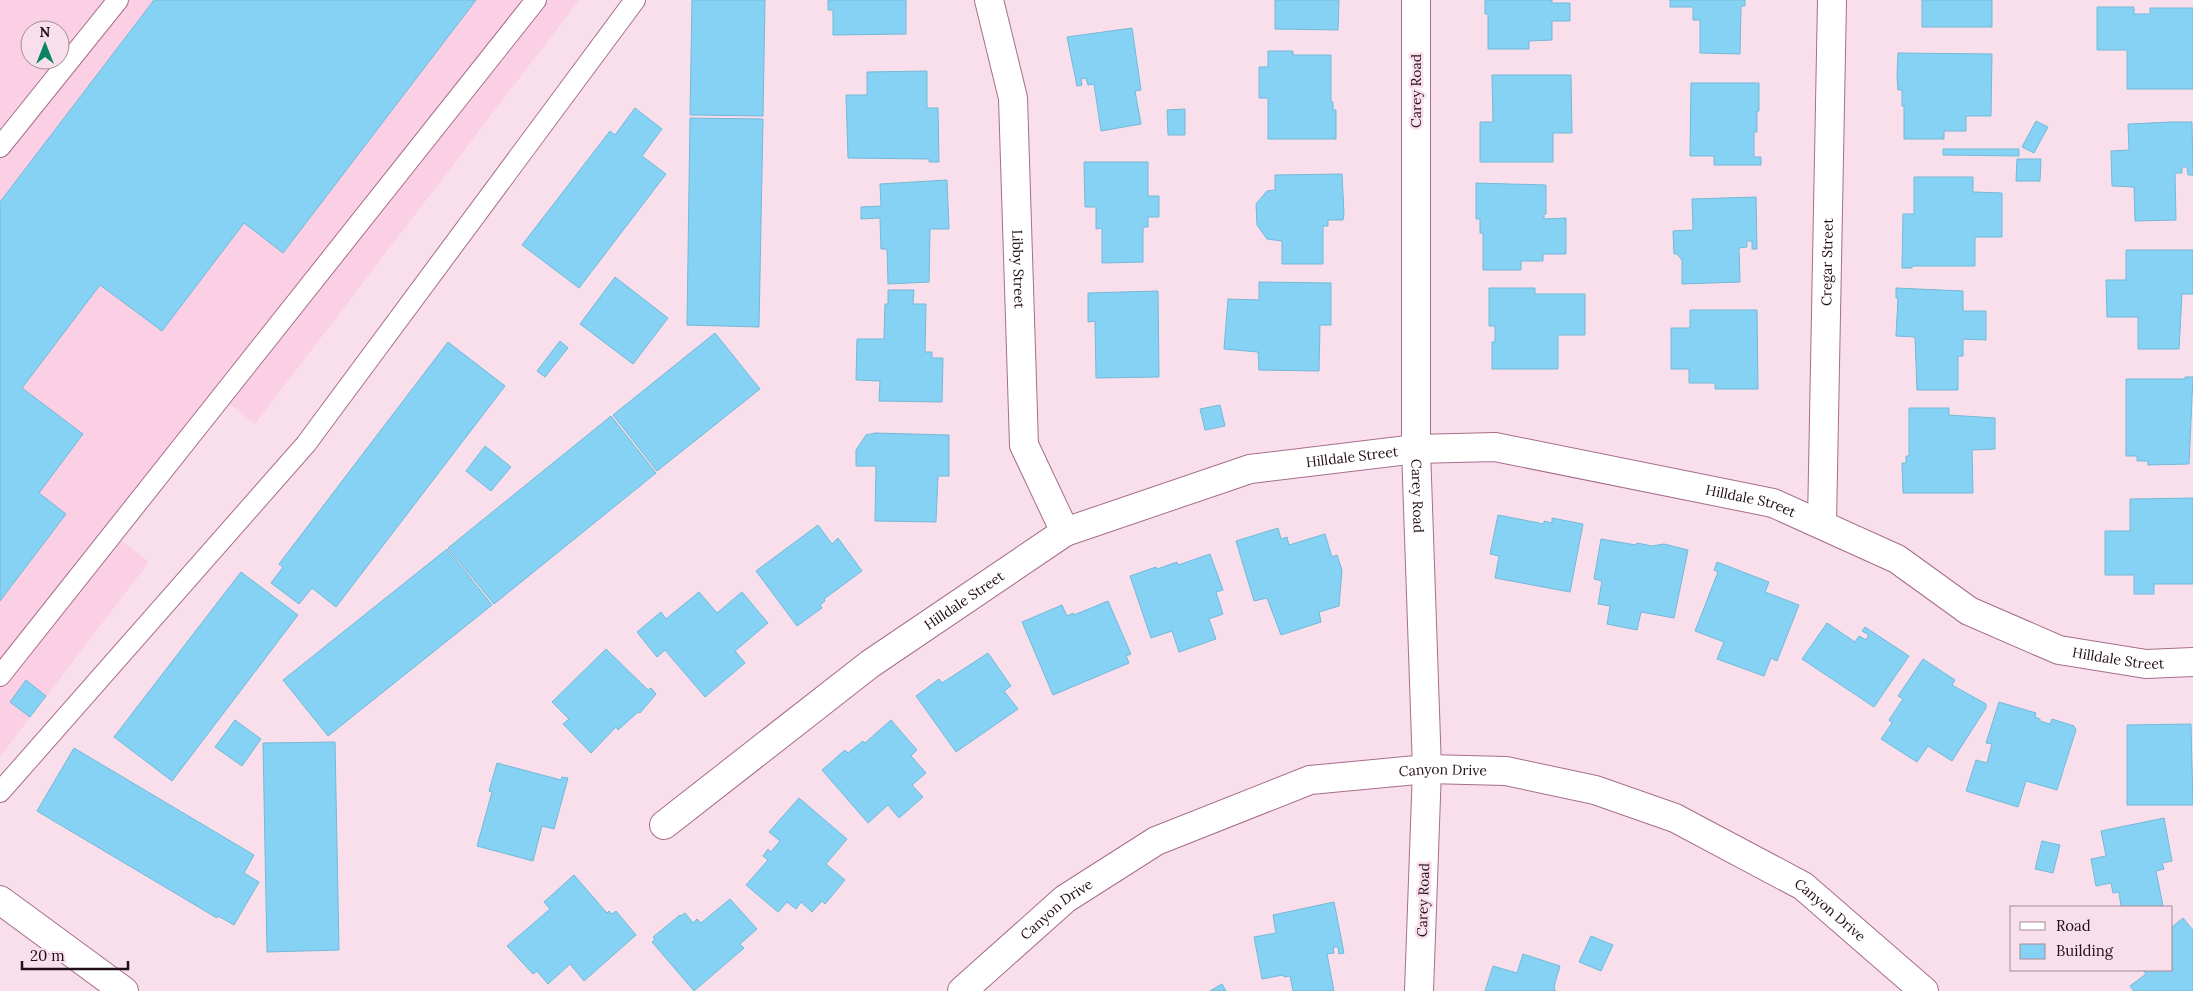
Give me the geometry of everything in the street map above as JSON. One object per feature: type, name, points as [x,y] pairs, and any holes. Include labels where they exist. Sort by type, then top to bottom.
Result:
[{"type":"street","name":"Libby Street","points":[[989,0],[1013,98],[1024,444],[1065,532]]},
{"type":"street","name":"Carey Road","points":[[1416,0],[1416,449],[1427,769],[1419,991]]},
{"type":"street","name":"Cregar Street","points":[[1822,523],[1832,0]]},
{"type":"street","name":"Hilldale Street","points":[[664,825],[870,664],[1065,532],[1250,469],[1416,449],[1495,447],[1773,503],[1822,523],[1897,559],[1969,611],[2059,650],[2146,664],[2193,662]]},
{"type":"street","name":"Canyon Drive","points":[[962,991],[1065,899],[1156,841],[1310,780],[1427,769],[1506,771],[1595,790],[1675,818],[1804,886],[1924,991]]},
{"type":"street","points":[[0,900],[124,991]]},
{"type":"lane","points":[[0,147],[118,0]]},
{"type":"lane","points":[[0,676],[536,0]]},
{"type":"lane","points":[[0,792],[306,444],[635,0]]},
{"type":"shaded area","points":[[0,0],[579,0],[255,424],[224,400],[118,538],[149,562],[0,757]]},
{"type":"building","points":[[154,0],[476,0],[283,253],[244,223],[162,331],[100,285],[22,388],[83,434],[39,493],[66,514],[0,601],[0,202]]},
{"type":"building","points":[[692,0],[765,0],[763,116],[690,115]]},
{"type":"building","points":[[828,0],[906,0],[906,34],[833,35],[833,10],[828,10]]},
{"type":"building","points":[[1275,0],[1339,0],[1338,30],[1275,29]]},
{"type":"building","points":[[1485,0],[1552,0],[1552,3],[1570,3],[1570,21],[1552,21],[1552,40],[1529,41],[1529,49],[1488,49],[1488,14],[1485,14]]},
{"type":"building","points":[[1670,0],[1745,0],[1745,6],[1741,6],[1740,54],[1700,53],[1700,20],[1693,20],[1693,7],[1670,7]]},
{"type":"building","points":[[1922,0],[1992,0],[1992,27],[1922,27]]},
{"type":"building","points":[[2097,7],[2134,7],[2134,14],[2150,14],[2150,8],[2193,8],[2193,89],[2127,89],[2127,50],[2097,50]]},
{"type":"building","points":[[1132,28],[1141,90],[1135,91],[1141,124],[1101,131],[1094,84],[1088,85],[1086,78],[1081,79],[1082,85],[1077,86],[1067,37]]},
{"type":"building","points":[[1268,51],[1293,51],[1293,55],[1331,55],[1331,102],[1333,102],[1333,110],[1336,110],[1336,139],[1268,139],[1268,98],[1259,98],[1259,67],[1268,67]]},
{"type":"building","points":[[1898,53],[1992,54],[1991,116],[1966,116],[1966,131],[1944,131],[1944,139],[1904,139],[1904,106],[1902,106],[1902,90],[1898,90],[1897,76]]},
{"type":"building","points":[[927,71],[927,108],[938,108],[939,162],[929,162],[929,159],[848,158],[846,95],[867,95],[867,72]]},
{"type":"building","points":[[1492,75],[1571,75],[1572,133],[1553,133],[1553,162],[1480,162],[1480,122],[1493,122]]},
{"type":"building","points":[[1691,83],[1759,83],[1759,111],[1757,111],[1757,132],[1754,132],[1754,157],[1761,157],[1761,165],[1714,165],[1714,156],[1690,156]]},
{"type":"building","points":[[635,108],[662,129],[642,156],[666,174],[579,288],[522,245],[610,131],[615,135]]},
{"type":"building","points":[[1185,109],[1185,135],[1168,135],[1167,110]]},
{"type":"building","points":[[690,118],[763,119],[759,327],[687,325]]},
{"type":"building","points":[[2036,121],[2048,127],[2034,153],[2022,147]]},
{"type":"building","points":[[2192,122],[2193,175],[2188,175],[2187,167],[2182,167],[2182,173],[2175,173],[2176,220],[2135,221],[2134,187],[2112,186],[2111,151],[2129,150],[2128,124]]},
{"type":"building","points":[[1943,149],[2019,149],[2019,156],[1943,155]]},
{"type":"building","points":[[2017,159],[2041,159],[2040,181],[2016,181]]},
{"type":"building","points":[[1084,162],[1148,162],[1148,196],[1159,196],[1159,217],[1148,217],[1148,227],[1143,227],[1143,262],[1102,263],[1102,228],[1096,229],[1096,207],[1085,207]]},
{"type":"building","points":[[1342,174],[1343,220],[1328,220],[1328,226],[1323,226],[1323,264],[1282,264],[1282,241],[1267,239],[1257,225],[1256,204],[1267,191],[1275,190],[1275,175]]},
{"type":"building","points":[[1914,177],[1973,177],[1973,192],[2002,193],[2002,237],[1975,237],[1975,266],[1912,266],[1912,268],[1902,268],[1903,214],[1914,214]]},
{"type":"building","points":[[947,180],[949,229],[930,229],[929,282],[888,284],[887,249],[881,249],[880,218],[861,219],[861,207],[881,206],[880,184]]},
{"type":"building","points":[[1476,183],[1546,185],[1546,214],[1544,214],[1544,219],[1566,218],[1566,254],[1543,254],[1543,261],[1521,261],[1521,270],[1483,270],[1483,233],[1480,233],[1480,219],[1476,219]]},
{"type":"building","points":[[1756,197],[1757,249],[1752,249],[1752,241],[1747,241],[1747,247],[1739,248],[1740,282],[1682,284],[1682,260],[1677,254],[1674,254],[1673,231],[1693,230],[1692,199]]},
{"type":"building","points":[[2126,250],[2193,250],[2193,294],[2182,294],[2179,349],[2138,349],[2138,317],[2107,317],[2106,280],[2126,280]]},
{"type":"building","points":[[615,277],[668,318],[633,364],[580,324]]},
{"type":"building","points":[[1259,282],[1331,283],[1331,325],[1320,325],[1319,371],[1259,370],[1258,352],[1224,349],[1228,299],[1259,300]]},
{"type":"building","points":[[1489,288],[1535,288],[1535,294],[1585,294],[1585,335],[1558,335],[1558,369],[1492,369],[1492,342],[1495,342],[1495,326],[1489,326]]},
{"type":"building","points":[[1896,288],[1963,291],[1963,311],[1986,311],[1986,340],[1963,339],[1963,356],[1958,356],[1958,390],[1917,390],[1915,337],[1896,336],[1898,298],[1896,298]]},
{"type":"building","points":[[888,290],[914,290],[913,304],[926,304],[925,352],[932,352],[932,358],[943,358],[942,402],[879,401],[880,381],[856,380],[857,339],[884,339],[885,304],[888,304]]},
{"type":"building","points":[[1158,291],[1159,377],[1096,378],[1095,321],[1088,322],[1088,293]]},
{"type":"building","points":[[1690,310],[1757,310],[1758,389],[1715,389],[1715,383],[1689,383],[1689,369],[1671,369],[1671,328],[1690,328]]},
{"type":"building","points":[[715,333],[760,389],[657,471],[613,415]]},
{"type":"building","points":[[560,341],[568,348],[545,377],[537,371]]},
{"type":"building","points":[[448,342],[505,386],[336,607],[312,588],[299,604],[271,583],[283,567],[279,564]]},
{"type":"building","points":[[2185,377],[2193,377],[2189,464],[2148,465],[2148,461],[2137,461],[2137,456],[2126,456],[2126,379],[2185,379]]},
{"type":"building","points":[[1220,405],[1225,426],[1205,430],[1200,409]]},
{"type":"building","points":[[1909,408],[1949,408],[1949,415],[1995,418],[1995,449],[1972,450],[1973,493],[1903,493],[1902,463],[1906,463],[1906,456],[1909,456]]},
{"type":"building","points":[[611,416],[656,473],[494,604],[448,548]]},
{"type":"building","points":[[875,433],[949,435],[949,476],[938,476],[936,522],[875,521],[876,466],[856,466],[856,450],[866,435]]},
{"type":"building","points":[[485,446],[511,467],[491,491],[466,471]]},
{"type":"building","points":[[2193,498],[2193,584],[2154,584],[2154,594],[2134,594],[2134,575],[2105,575],[2105,531],[2130,531],[2130,499]]},
{"type":"building","points":[[1498,515],[1544,524],[1544,521],[1552,523],[1552,518],[1583,524],[1570,592],[1495,578],[1499,556],[1490,554]]},
{"type":"building","points":[[818,525],[832,544],[838,538],[862,571],[824,599],[825,601],[820,605],[822,608],[797,626],[756,571]]},
{"type":"building","points":[[1278,528],[1281,539],[1287,537],[1289,545],[1325,534],[1332,557],[1337,555],[1342,570],[1339,606],[1319,612],[1321,622],[1281,635],[1267,598],[1254,601],[1236,541]]},
{"type":"building","points":[[1601,539],[1636,545],[1637,543],[1652,546],[1664,544],[1688,550],[1674,618],[1641,612],[1637,630],[1607,624],[1610,606],[1598,604],[1602,581],[1594,579]]},
{"type":"building","points":[[447,549],[492,605],[328,736],[283,680]]},
{"type":"building","points":[[1210,554],[1223,590],[1216,592],[1223,614],[1209,619],[1216,639],[1179,652],[1172,631],[1151,638],[1130,576],[1177,562],[1178,565]]},
{"type":"building","points":[[1717,562],[1769,582],[1765,592],[1799,605],[1777,661],[1771,658],[1764,676],[1717,659],[1724,642],[1695,631],[1718,572],[1714,570]]},
{"type":"building","points":[[241,572],[298,615],[172,781],[114,737]]},
{"type":"building","points":[[699,592],[717,613],[742,592],[768,623],[735,651],[745,663],[705,697],[665,650],[657,657],[637,632],[661,612],[666,619]]},
{"type":"building","points":[[1108,601],[1131,654],[1126,656],[1129,663],[1053,695],[1022,622],[1062,605],[1067,616]]},
{"type":"building","points":[[1827,623],[1855,642],[1859,636],[1866,640],[1869,635],[1862,631],[1865,627],[1909,656],[1874,707],[1802,659]]},
{"type":"building","points":[[606,649],[648,690],[651,688],[656,694],[640,713],[638,712],[618,730],[616,727],[591,753],[563,724],[569,719],[552,702]]},
{"type":"building","points":[[988,653],[1011,686],[1004,691],[1018,709],[956,752],[916,696],[939,679],[942,683]]},
{"type":"building","points":[[1923,659],[1955,680],[1952,685],[1986,704],[1986,708],[1952,761],[1928,746],[1917,762],[1881,739],[1892,723],[1889,720],[1903,699],[1898,696]]},
{"type":"building","points":[[26,680],[46,696],[30,717],[10,702]]},
{"type":"building","points":[[1999,702],[2036,713],[2035,717],[2040,719],[2040,721],[2050,724],[2052,719],[2074,726],[2076,730],[2057,790],[2026,781],[2018,807],[1966,791],[1976,760],[1987,763],[1992,744],[1986,743]]},
{"type":"building","points":[[235,720],[261,739],[242,766],[215,747]]},
{"type":"building","points":[[891,720],[917,750],[911,756],[926,773],[912,785],[923,797],[899,818],[888,805],[868,823],[822,770],[845,750],[848,753],[863,741],[865,743]]},
{"type":"building","points":[[2191,724],[2193,805],[2127,805],[2127,725]]},
{"type":"building","points":[[335,742],[339,950],[267,952],[263,743]]},
{"type":"building","points":[[74,748],[254,855],[244,873],[259,882],[234,925],[218,916],[217,918],[37,811]]},
{"type":"building","points":[[497,763],[561,780],[562,777],[568,778],[554,829],[542,826],[533,861],[477,846],[492,792],[489,791]]},
{"type":"building","points":[[799,798],[847,839],[826,864],[845,880],[825,904],[822,901],[812,912],[801,902],[796,909],[787,902],[778,912],[746,885],[768,860],[763,856],[768,849],[771,852],[780,841],[769,832]]},
{"type":"building","points":[[2164,818],[2172,861],[2162,863],[2164,869],[2156,871],[2163,906],[2121,906],[2119,892],[2113,893],[2111,883],[2096,886],[2091,859],[2106,856],[2101,831]]},
{"type":"building","points":[[2042,841],[2060,845],[2053,873],[2035,869]]},
{"type":"building","points":[[574,875],[607,913],[609,911],[612,914],[616,911],[636,935],[584,981],[570,964],[548,984],[537,971],[533,974],[507,946],[550,909],[544,902]]},
{"type":"building","points":[[730,899],[757,929],[740,944],[744,948],[694,991],[652,942],[655,939],[653,937],[685,913],[693,923],[697,919],[701,923]]},
{"type":"building","points":[[1334,902],[1344,953],[1339,954],[1338,947],[1333,947],[1334,953],[1327,954],[1334,991],[1293,991],[1290,976],[1284,977],[1283,975],[1262,979],[1254,937],[1276,933],[1273,915]]},
{"type":"building","points":[[2183,918],[2193,930],[2193,991],[2134,991],[2130,986],[2146,974],[2144,971],[2173,971],[2173,926]]},
{"type":"building","points":[[1591,936],[1613,945],[1601,971],[1579,962]]},
{"type":"building","points":[[1523,954],[1560,966],[1555,983],[1554,990],[1556,991],[1485,991],[1493,966],[1517,973]]},
{"type":"building","points":[[1222,984],[1226,991],[1210,991]]}]
